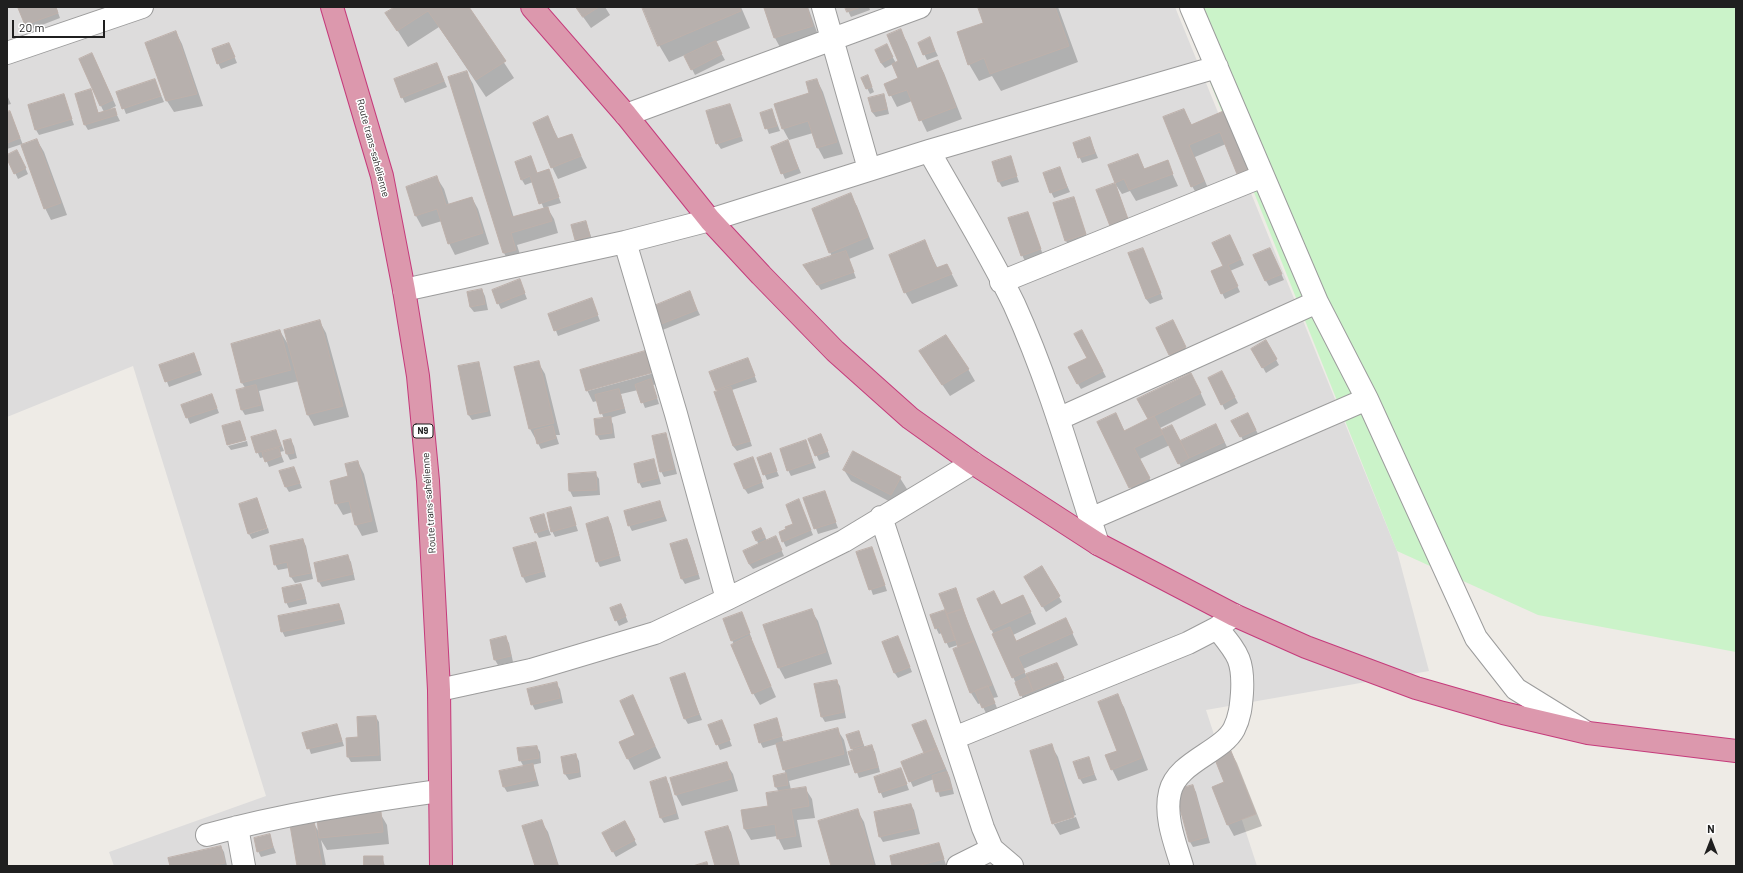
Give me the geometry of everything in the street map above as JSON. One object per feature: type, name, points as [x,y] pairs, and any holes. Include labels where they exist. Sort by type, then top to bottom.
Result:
[{"type":"highway","name":"Route trans-sahélienne","points":[[332,7],[382,176],[404,290],[418,376],[428,480],[439,690],[441,866]]},
{"type":"highway","points":[[532,7],[626,115],[710,220],[835,351],[910,418],[973,463],[1098,544],[1234,615],[1306,647],[1416,688],[1503,713],[1588,733],[1736,752]]},
{"type":"street","points":[[7,53],[142,7]]},
{"type":"street","points":[[823,7],[869,169]]},
{"type":"street","points":[[626,115],[832,38],[920,7]]},
{"type":"street","points":[[1191,7],[1317,302],[1367,400],[1476,638],[1516,689],[1588,733]]},
{"type":"street","points":[[404,290],[625,242],[710,220],[869,169],[1217,67]]},
{"type":"street","points":[[929,151],[1002,282],[1023,326],[1041,370],[1058,419],[1098,544]]},
{"type":"street","points":[[1002,282],[1264,176]]},
{"type":"street","points":[[625,242],[676,414],[727,599]]},
{"type":"street","points":[[1058,419],[1317,302]]},
{"type":"street","points":[[1090,519],[1367,400]]},
{"type":"street","points":[[439,690],[531,670],[655,633],[727,599],[844,540],[973,463]]},
{"type":"street","points":[[881,517],[992,849],[1012,866]]},
{"type":"street","points":[[954,738],[1146,662],[1217,628],[1234,615]]},
{"type":"street","points":[[1182,866],[1168,815],[1170,790],[1180,774],[1208,751],[1224,741],[1234,730],[1240,713],[1242,684],[1241,664],[1234,649],[1217,628]]},
{"type":"street","points":[[207,835],[237,827],[339,806],[439,791]]},
{"type":"street","points":[[237,827],[244,866]]},
{"type":"street","points":[[958,866],[992,849]]},
{"type":"shaded area","points":[[7,7],[1175,7],[1397,551],[1429,671],[1206,710],[1257,866],[114,866],[109,852],[266,796],[133,366],[7,417]]},
{"type":"green space","points":[[1180,7],[1736,7],[1736,652],[1538,615],[1397,551]]},
{"type":"building","points":[[56,7],[58,13],[25,25],[18,8]]},
{"type":"building","points":[[395,7],[469,7],[506,61],[476,80],[428,11],[397,31],[385,13]]},
{"type":"building","points":[[576,7],[599,7],[583,17]]},
{"type":"building","points":[[642,7],[739,7],[741,11],[658,46]]},
{"type":"building","points":[[807,7],[813,26],[774,38],[764,8]]},
{"type":"building","points":[[845,7],[861,7],[847,12]]},
{"type":"building","points":[[978,7],[1055,7],[1069,46],[990,74],[984,58],[968,65],[957,32],[983,23]]},
{"type":"building","points":[[901,29],[916,69],[938,60],[956,107],[919,121],[907,90],[889,96],[884,84],[898,78],[892,64],[898,61],[887,35]]},
{"type":"building","points":[[176,31],[197,94],[166,101],[145,43]]},
{"type":"building","points":[[930,37],[935,51],[923,55],[918,43]]},
{"type":"building","points":[[716,41],[722,54],[691,70],[684,56]]},
{"type":"building","points":[[229,43],[235,57],[217,64],[212,49]]},
{"type":"building","points":[[887,44],[893,57],[881,63],[875,50]]},
{"type":"building","points":[[92,53],[113,100],[100,106],[79,59]]},
{"type":"building","points":[[437,63],[444,81],[401,98],[394,79]]},
{"type":"building","points":[[467,71],[512,217],[548,207],[552,221],[511,233],[516,250],[503,253],[448,77]]},
{"type":"building","points":[[868,75],[872,87],[866,89],[861,78]]},
{"type":"building","points":[[155,79],[161,96],[122,109],[116,92]]},
{"type":"building","points":[[817,79],[837,142],[817,148],[808,121],[782,129],[774,104],[809,93],[806,82]]},
{"type":"building","points":[[91,89],[98,113],[115,108],[117,115],[84,125],[75,94]]},
{"type":"building","points":[[64,94],[72,119],[35,130],[28,105]]},
{"type":"building","points":[[884,94],[887,109],[872,112],[868,98]]},
{"type":"building","points":[[730,104],[741,136],[716,144],[706,111]]},
{"type":"building","points":[[772,109],[777,126],[765,129],[760,113]]},
{"type":"building","points":[[1184,109],[1191,125],[1228,109],[1252,168],[1237,174],[1220,132],[1189,145],[1204,181],[1191,187],[1163,117]]},
{"type":"building","points":[[10,111],[20,138],[7,143],[7,112]]},
{"type":"building","points":[[548,116],[557,139],[572,134],[581,156],[551,168],[533,123]]},
{"type":"building","points":[[1090,137],[1095,153],[1078,158],[1073,143]]},
{"type":"building","points":[[37,139],[61,203],[44,209],[21,145]]},
{"type":"building","points":[[788,140],[798,168],[781,174],[771,147]]},
{"type":"building","points":[[17,150],[26,168],[14,174],[7,159],[7,155]]},
{"type":"building","points":[[1138,154],[1144,169],[1168,160],[1173,174],[1129,190],[1124,179],[1115,183],[1108,165]]},
{"type":"building","points":[[531,156],[537,173],[549,169],[559,197],[539,204],[530,176],[521,180],[515,162]]},
{"type":"building","points":[[1011,156],[1017,176],[998,182],[992,162]]},
{"type":"building","points":[[1060,167],[1067,187],[1050,193],[1043,173]]},
{"type":"building","points":[[437,176],[446,205],[472,197],[483,233],[448,244],[437,209],[415,216],[406,187]]},
{"type":"building","points":[[1115,183],[1128,219],[1110,226],[1096,190]]},
{"type":"building","points":[[851,193],[868,237],[829,253],[812,209]]},
{"type":"building","points":[[1074,197],[1086,234],[1065,241],[1053,203]]},
{"type":"building","points":[[1028,212],[1041,249],[1021,256],[1008,218]]},
{"type":"building","points":[[586,221],[590,236],[575,240],[571,225]]},
{"type":"building","points":[[1230,235],[1241,259],[1228,265],[1238,286],[1221,294],[1211,271],[1223,266],[1212,243]]},
{"type":"building","points":[[925,240],[936,268],[947,264],[952,274],[904,293],[889,255]]},
{"type":"building","points":[[1143,248],[1161,293],[1146,299],[1128,253]]},
{"type":"building","points":[[1270,248],[1282,274],[1265,281],[1253,255]]},
{"type":"building","points":[[846,251],[854,272],[817,285],[803,265]]},
{"type":"building","points":[[520,279],[525,293],[497,304],[492,290]]},
{"type":"building","points":[[482,289],[485,304],[470,307],[467,292]]},
{"type":"building","points":[[690,291],[697,310],[656,326],[649,308]]},
{"type":"building","points":[[592,298],[598,315],[554,331],[548,314]]},
{"type":"building","points":[[320,320],[343,406],[307,415],[284,330]]},
{"type":"building","points":[[1173,320],[1186,347],[1169,355],[1156,328]]},
{"type":"building","points":[[280,330],[291,370],[241,383],[231,344]]},
{"type":"building","points":[[1082,330],[1103,371],[1077,384],[1068,367],[1087,358],[1074,334]]},
{"type":"building","points":[[946,335],[969,369],[942,385],[919,351]]},
{"type":"building","points":[[1266,340],[1277,359],[1262,368],[1251,349]]},
{"type":"building","points":[[645,351],[651,373],[586,391],[580,370]]},
{"type":"building","points":[[194,353],[200,370],[165,382],[159,365]]},
{"type":"building","points":[[748,358],[755,376],[716,390],[709,372]]},
{"type":"building","points":[[539,361],[554,423],[529,429],[514,367]]},
{"type":"building","points":[[479,362],[488,411],[468,415],[458,366]]},
{"type":"building","points":[[1222,371],[1235,397],[1221,405],[1208,378]]},
{"type":"building","points":[[1191,373],[1201,393],[1148,419],[1137,399]]},
{"type":"building","points":[[651,379],[657,398],[641,403],[635,385]]},
{"type":"building","points":[[256,385],[261,405],[241,410],[236,390]]},
{"type":"building","points":[[731,387],[750,441],[733,446],[714,392]]},
{"type":"building","points":[[619,389],[624,408],[600,414],[595,395]]},
{"type":"building","points":[[212,394],[217,408],[186,418],[181,405]]},
{"type":"building","points":[[1116,413],[1124,431],[1154,416],[1163,434],[1134,448],[1150,478],[1129,488],[1097,422]]},
{"type":"building","points":[[1248,413],[1256,430],[1240,437],[1231,421]]},
{"type":"building","points":[[611,417],[612,433],[596,435],[594,419]]},
{"type":"building","points":[[240,421],[246,440],[227,445],[222,426]]},
{"type":"building","points":[[1216,424],[1224,442],[1189,458],[1180,441]]},
{"type":"building","points":[[1172,425],[1189,458],[1178,464],[1161,430]]},
{"type":"building","points":[[553,426],[556,438],[537,444],[534,431]]},
{"type":"building","points":[[276,430],[281,446],[256,453],[251,437]]},
{"type":"building","points":[[666,433],[674,469],[660,472],[652,436]]},
{"type":"building","points":[[821,434],[828,451],[815,456],[808,439]]},
{"type":"building","points":[[291,439],[294,453],[286,454],[283,441]]},
{"type":"building","points":[[806,440],[813,462],[787,471],[780,449]]},
{"type":"building","points":[[279,448],[281,456],[265,462],[262,453]]},
{"type":"building","points":[[853,451],[901,477],[891,495],[843,470]]},
{"type":"building","points":[[771,453],[777,471],[763,475],[757,458]]},
{"type":"building","points":[[753,457],[762,482],[744,489],[734,464]]},
{"type":"building","points":[[654,459],[658,478],[638,483],[634,464]]},
{"type":"building","points":[[358,461],[372,521],[355,525],[349,501],[335,504],[330,481],[348,476],[345,464]]},
{"type":"building","points":[[294,467],[300,483],[285,487],[279,471]]},
{"type":"building","points":[[596,472],[597,490],[569,491],[568,474]]},
{"type":"building","points":[[825,491],[836,522],[814,529],[803,498]]},
{"type":"building","points":[[257,498],[267,528],[248,534],[239,504]]},
{"type":"building","points":[[799,499],[811,530],[782,542],[779,532],[786,529],[785,527],[793,524],[786,505]]},
{"type":"building","points":[[660,501],[664,516],[628,526],[624,511]]},
{"type":"building","points":[[571,507],[576,525],[551,532],[547,513]]},
{"type":"building","points":[[544,514],[548,529],[535,533],[530,518]]},
{"type":"building","points":[[608,517],[619,555],[596,562],[586,524]]},
{"type":"building","points":[[761,528],[765,537],[756,541],[752,532]]},
{"type":"building","points":[[776,536],[782,550],[749,564],[743,551]]},
{"type":"building","points":[[303,539],[311,573],[290,577],[287,562],[274,565],[270,546]]},
{"type":"building","points":[[687,539],[698,574],[681,579],[670,544]]},
{"type":"building","points":[[536,542],[544,571],[522,577],[513,548]]},
{"type":"building","points":[[872,547],[885,585],[869,590],[856,552]]},
{"type":"building","points":[[348,555],[353,574],[318,582],[314,563]]},
{"type":"building","points":[[1042,566],[1060,596],[1042,607],[1024,577]]},
{"type":"building","points":[[301,584],[305,598],[285,603],[282,588]]},
{"type":"building","points":[[956,588],[963,609],[947,614],[939,594]]},
{"type":"building","points":[[994,591],[1001,605],[1023,595],[1031,612],[991,630],[977,599]]},
{"type":"building","points":[[339,604],[343,619],[281,632],[278,616]]},
{"type":"building","points":[[621,604],[626,616],[615,621],[610,608]]},
{"type":"building","points":[[812,609],[826,652],[778,668],[763,625]]},
{"type":"building","points":[[963,609],[974,641],[958,647],[947,614]]},
{"type":"building","points":[[945,610],[955,640],[945,643],[939,627],[935,629],[930,615]]},
{"type":"building","points":[[742,612],[750,633],[731,641],[723,619]]},
{"type":"building","points":[[1066,618],[1073,633],[1018,657],[1025,672],[1012,678],[992,634],[1010,627],[1016,641]]},
{"type":"building","points":[[506,636],[511,656],[494,660],[490,640]]},
{"type":"building","points":[[750,636],[771,686],[752,694],[731,645]]},
{"type":"building","points":[[898,636],[910,667],[894,673],[882,642]]},
{"type":"building","points":[[974,641],[992,685],[970,693],[953,649]]},
{"type":"building","points":[[1057,663],[1064,678],[1033,691],[1026,674]]},
{"type":"building","points":[[685,673],[699,714],[684,719],[670,678]]},
{"type":"building","points":[[1028,677],[1033,691],[1020,696],[1015,683]]},
{"type":"building","points":[[837,680],[844,712],[821,717],[814,684]]},
{"type":"building","points":[[557,682],[560,698],[531,705],[527,689]]},
{"type":"building","points":[[988,686],[995,703],[982,708],[975,691]]},
{"type":"building","points":[[1118,694],[1142,758],[1111,770],[1105,755],[1117,751],[1098,702]]},
{"type":"building","points":[[633,695],[655,746],[627,759],[619,742],[635,735],[620,701]]},
{"type":"building","points":[[376,716],[379,755],[347,757],[346,738],[358,737],[357,717]]},
{"type":"building","points":[[777,718],[782,736],[759,743],[754,725]]},
{"type":"building","points":[[722,720],[730,740],[716,745],[708,725]]},
{"type":"building","points":[[926,720],[937,748],[924,753],[912,725]]},
{"type":"building","points":[[337,724],[342,741],[307,749],[302,733]]},
{"type":"building","points":[[838,728],[844,754],[783,770],[776,744]]},
{"type":"building","points":[[859,731],[863,745],[851,749],[846,735]]},
{"type":"building","points":[[1052,744],[1074,817],[1052,824],[1030,751]]},
{"type":"building","points":[[872,745],[878,767],[855,773],[848,752]]},
{"type":"building","points":[[537,746],[539,758],[519,761],[517,748]]},
{"type":"building","points":[[937,748],[945,768],[909,782],[901,762]]},
{"type":"building","points":[[1231,751],[1256,814],[1227,825],[1212,787],[1224,782],[1214,757]]},
{"type":"building","points":[[576,754],[579,772],[564,774],[561,757]]},
{"type":"building","points":[[1089,757],[1094,774],[1079,779],[1073,762]]},
{"type":"building","points":[[727,762],[732,779],[675,795],[670,778]]},
{"type":"building","points":[[533,764],[536,780],[503,787],[499,771]]},
{"type":"building","points":[[901,768],[907,784],[879,793],[874,777]]},
{"type":"building","points":[[947,772],[952,789],[936,792],[932,776]]},
{"type":"building","points":[[786,773],[788,785],[775,787],[773,776]]},
{"type":"building","points":[[666,777],[676,813],[660,818],[650,782]]},
{"type":"building","points":[[1193,785],[1207,837],[1189,842],[1175,790]]},
{"type":"building","points":[[806,787],[809,806],[791,809],[796,836],[777,839],[775,824],[744,829],[741,810],[768,806],[766,793]]},
{"type":"building","points":[[911,804],[917,828],[879,837],[874,812]]},
{"type":"building","points":[[858,809],[874,866],[831,866],[818,821]]},
{"type":"building","points":[[381,812],[383,832],[319,838],[317,818]]},
{"type":"building","points":[[542,820],[558,866],[535,866],[522,826]]},
{"type":"building","points":[[314,821],[322,866],[297,866],[290,825]]},
{"type":"building","points":[[625,821],[635,840],[612,852],[602,833]]},
{"type":"building","points":[[728,826],[739,866],[715,866],[705,832]]},
{"type":"building","points":[[270,834],[273,847],[257,852],[254,838]]},
{"type":"building","points":[[939,843],[944,859],[917,866],[892,866],[890,856]]},
{"type":"building","points":[[221,846],[225,863],[210,866],[170,866],[168,858]]},
{"type":"building","points":[[364,856],[383,856],[383,866],[364,866]]},
{"type":"building","points":[[707,862],[708,866],[693,866]]}]
